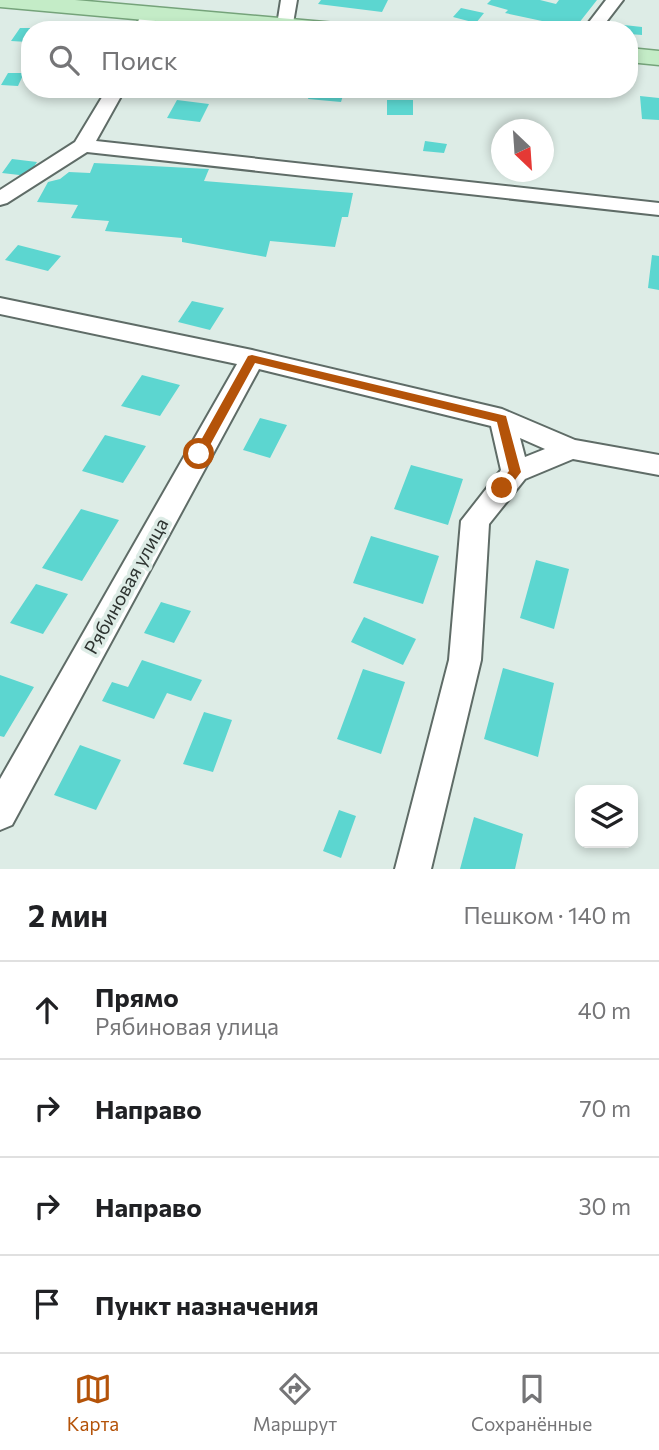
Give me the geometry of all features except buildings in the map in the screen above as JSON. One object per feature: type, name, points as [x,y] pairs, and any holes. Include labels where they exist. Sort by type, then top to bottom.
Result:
[{"type":"main road","points":[[0,0],[139,21]]},
{"type":"main road","points":[[638,56],[659,58]]},
{"type":"street","points":[[286,21],[289,0]]},
{"type":"street","points":[[598,21],[615,0]]},
{"type":"street","points":[[0,199],[83,146],[111,98]]},
{"type":"street","points":[[83,146],[659,209]]},
{"type":"street","points":[[0,306],[252,359],[502,419],[571,449],[659,465]]},
{"type":"street","name":"Рябиновая улица","points":[[0,813],[252,359]]},
{"type":"street","points":[[502,419],[515,472]]},
{"type":"street","points":[[413,869],[465,660],[475,522],[515,472],[571,449]]},
{"type":"route","points":[[199,454],[252,359],[502,419],[515,472],[502,488]]}]
